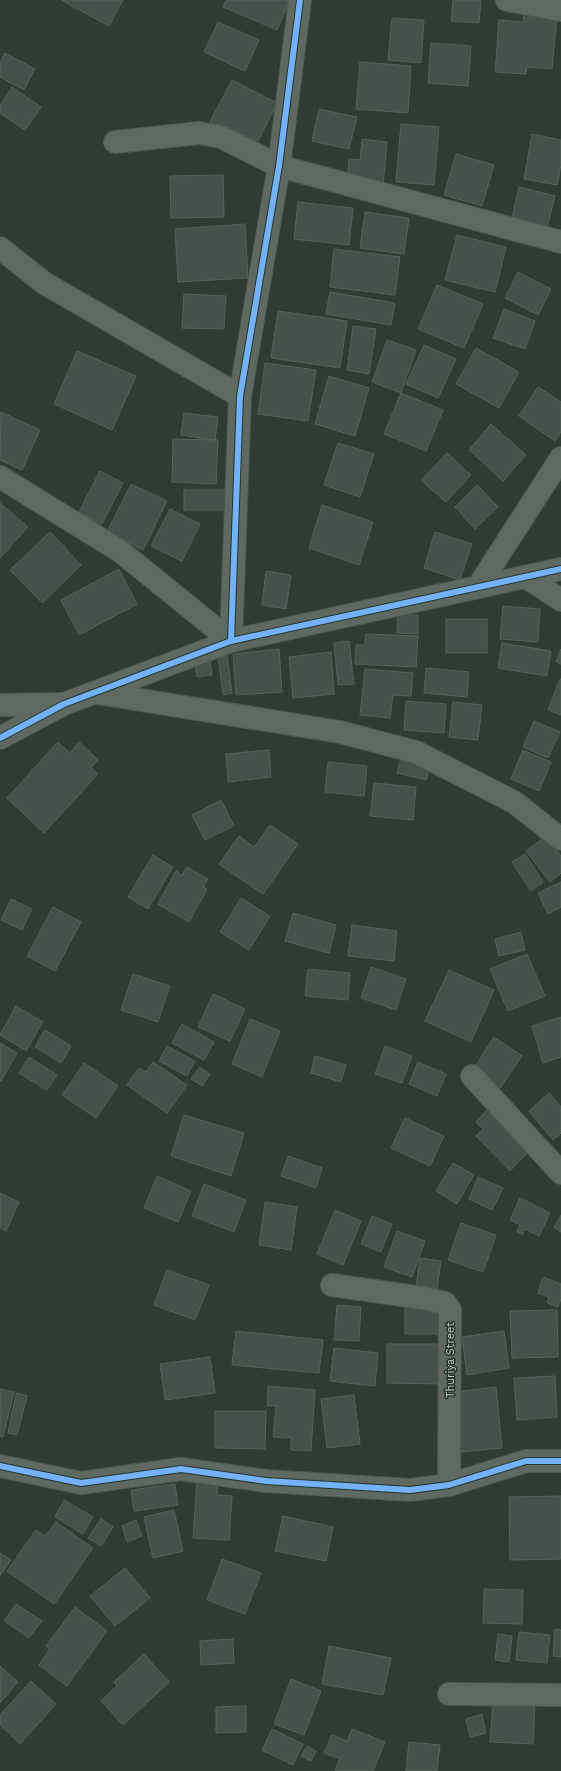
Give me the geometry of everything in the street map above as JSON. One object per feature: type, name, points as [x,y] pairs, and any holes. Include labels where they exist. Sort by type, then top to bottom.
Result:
[{"type":"street","points":[[231,641],[240,396],[279,166],[300,0]]},
{"type":"street","points":[[507,0],[561,10]]},
{"type":"street","points":[[115,142],[199,133],[221,137],[279,166],[561,242]]},
{"type":"street","points":[[0,248],[44,283],[240,396]]},
{"type":"street","points":[[478,587],[561,458]]},
{"type":"street","points":[[0,477],[120,550],[231,641]]},
{"type":"street","points":[[0,738],[64,704],[231,641],[561,569]]},
{"type":"street","points":[[526,577],[561,600]]},
{"type":"street","points":[[96,692],[340,732],[416,752],[514,802],[561,839]]},
{"type":"street","points":[[0,704],[64,704]]},
{"type":"street","points":[[472,1076],[561,1173]]},
{"type":"street","name":"Thuriya Street","points":[[332,1285],[423,1298],[445,1303],[450,1310],[449,1485]]},
{"type":"street","points":[[0,1467],[81,1483],[181,1469],[266,1482],[410,1490],[449,1485],[526,1461],[561,1461]]},
{"type":"street","points":[[449,1694],[561,1695]]},
{"type":"building","points":[[61,0],[123,0],[109,26]]},
{"type":"building","points":[[226,0],[290,0],[277,30],[223,7]]},
{"type":"building","points":[[453,0],[481,0],[479,23],[451,21]]},
{"type":"building","points":[[524,13],[557,16],[552,69],[527,67],[526,74],[495,72],[499,20],[523,22]]},
{"type":"building","points":[[392,18],[424,20],[421,63],[388,60]]},
{"type":"building","points":[[218,22],[259,40],[245,71],[204,52]]},
{"type":"building","points":[[431,43],[471,46],[468,86],[428,83]]},
{"type":"building","points":[[5,53],[35,69],[24,90],[0,77],[0,63]]},
{"type":"building","points":[[360,62],[411,66],[408,113],[356,109]]},
{"type":"building","points":[[232,80],[277,103],[256,145],[210,122]]},
{"type":"building","points":[[12,87],[41,107],[25,130],[0,113],[0,105]]},
{"type":"building","points":[[319,109],[357,117],[349,149],[312,141]]},
{"type":"building","points":[[401,124],[439,127],[434,185],[396,182]]},
{"type":"building","points":[[532,134],[561,140],[561,165],[557,185],[524,179]]},
{"type":"building","points":[[362,139],[387,142],[383,186],[347,183],[349,159],[360,160]]},
{"type":"building","points":[[456,154],[494,165],[482,206],[444,195]]},
{"type":"building","points":[[223,175],[224,217],[171,218],[170,176]]},
{"type":"building","points":[[519,187],[555,196],[547,227],[512,218]]},
{"type":"building","points":[[298,202],[353,208],[349,245],[294,239]]},
{"type":"building","points":[[365,212],[409,218],[404,254],[360,248]]},
{"type":"building","points":[[245,224],[248,278],[178,282],[175,229]]},
{"type":"building","points":[[457,235],[506,247],[495,292],[445,280]]},
{"type":"building","points":[[334,249],[400,257],[395,295],[330,287]]},
{"type":"building","points":[[518,272],[551,289],[538,315],[505,298]]},
{"type":"building","points":[[437,285],[483,304],[464,348],[418,329]]},
{"type":"building","points":[[330,292],[395,303],[391,325],[326,314]]},
{"type":"building","points":[[184,294],[226,296],[224,329],[182,328]]},
{"type":"building","points":[[504,309],[535,321],[525,349],[493,338]]},
{"type":"building","points":[[278,311],[347,321],[340,368],[271,358]]},
{"type":"building","points":[[353,326],[376,329],[369,374],[347,370]]},
{"type":"building","points":[[387,340],[416,350],[401,393],[372,382]]},
{"type":"building","points":[[424,345],[456,359],[438,398],[406,384]]},
{"type":"building","points":[[476,348],[519,372],[499,408],[456,384]]},
{"type":"building","points":[[77,351],[136,376],[112,430],[54,404]]},
{"type":"building","points":[[265,363],[316,370],[308,421],[258,414]]},
{"type":"building","points":[[329,376],[369,388],[355,436],[315,424]]},
{"type":"building","points":[[538,387],[561,402],[561,432],[555,441],[519,416]]},
{"type":"building","points":[[401,393],[443,410],[426,451],[384,434]]},
{"type":"building","points":[[1,412],[40,430],[22,470],[0,460]]},
{"type":"building","points":[[184,413],[218,417],[215,440],[181,435]]},
{"type":"building","points":[[491,424],[526,455],[503,481],[469,450]]},
{"type":"building","points":[[173,439],[218,440],[216,484],[172,482]]},
{"type":"building","points":[[338,443],[374,454],[360,497],[324,485]]},
{"type":"building","points":[[447,453],[471,475],[446,502],[421,480]]},
{"type":"building","points":[[100,471],[123,483],[102,524],[79,512]]},
{"type":"building","points":[[131,484],[167,501],[143,550],[107,532]]},
{"type":"building","points":[[477,485],[498,507],[475,529],[455,507]]},
{"type":"building","points":[[184,490],[227,490],[226,510],[184,510]]},
{"type":"building","points":[[0,503],[28,527],[0,558]]},
{"type":"building","points":[[322,505],[373,522],[359,565],[309,548]]},
{"type":"building","points":[[170,509],[200,524],[182,561],[151,546]]},
{"type":"building","points":[[50,532],[81,565],[42,603],[10,570]]},
{"type":"building","points":[[435,532],[472,544],[460,580],[424,568]]},
{"type":"building","points":[[119,569],[137,604],[79,635],[61,600]]},
{"type":"building","points":[[266,571],[291,575],[286,609],[262,605]]},
{"type":"building","points":[[503,606],[540,609],[538,642],[500,639]]},
{"type":"building","points":[[398,614],[418,615],[418,634],[397,633]]},
{"type":"building","points":[[446,619],[487,619],[487,653],[446,653]]},
{"type":"building","points":[[366,634],[418,636],[416,667],[355,664],[356,645],[365,645]]},
{"type":"building","points":[[349,641],[354,684],[338,685],[334,643]]},
{"type":"building","points":[[502,643],[551,651],[547,676],[498,668]]},
{"type":"building","points":[[279,649],[282,692],[236,695],[233,654]]},
{"type":"building","points":[[561,649],[561,664],[556,662]]},
{"type":"building","points":[[331,652],[334,694],[293,698],[289,657]]},
{"type":"building","points":[[227,655],[232,693],[223,695],[218,656]]},
{"type":"building","points":[[210,659],[212,675],[197,677],[195,661]]},
{"type":"building","points":[[426,668],[469,672],[467,697],[424,693]]},
{"type":"building","points":[[365,669],[413,673],[411,696],[393,695],[390,718],[360,715]]},
{"type":"building","points":[[561,679],[561,715],[548,710]]},
{"type":"building","points":[[406,701],[446,704],[444,733],[404,730]]},
{"type":"building","points":[[453,702],[482,705],[478,740],[449,737]]},
{"type":"building","points":[[534,721],[560,732],[548,758],[523,747]]},
{"type":"building","points":[[58,742],[70,753],[79,742],[98,760],[91,767],[98,774],[44,833],[7,798]]},
{"type":"building","points":[[269,750],[271,777],[228,782],[226,754]]},
{"type":"building","points":[[523,750],[551,762],[539,791],[511,779]]},
{"type":"building","points":[[401,758],[430,765],[426,780],[397,773]]},
{"type":"building","points":[[328,762],[367,766],[364,796],[325,792]]},
{"type":"building","points":[[374,783],[416,787],[413,820],[370,816]]},
{"type":"building","points":[[221,800],[234,826],[205,840],[192,815]]},
{"type":"building","points":[[270,825],[298,844],[263,894],[219,864],[239,836],[254,847]]},
{"type":"building","points":[[546,836],[561,856],[561,873],[550,882],[526,851]]},
{"type":"building","points":[[525,854],[543,882],[531,891],[512,862]]},
{"type":"building","points":[[153,855],[173,867],[148,909],[128,897]]},
{"type":"building","points":[[187,867],[208,879],[203,887],[207,889],[189,922],[158,904],[176,871],[182,875]]},
{"type":"building","points":[[561,882],[561,907],[548,914],[538,893]]},
{"type":"building","points":[[241,898],[270,916],[249,950],[220,932]]},
{"type":"building","points":[[11,899],[32,909],[22,930],[1,920]]},
{"type":"building","points":[[53,907],[81,922],[55,971],[27,956]]},
{"type":"building","points":[[293,913],[336,925],[329,953],[285,941]]},
{"type":"building","points":[[352,925],[397,931],[394,961],[348,956]]},
{"type":"building","points":[[521,932],[525,950],[499,956],[495,939]]},
{"type":"building","points":[[527,954],[545,996],[508,1011],[490,969]]},
{"type":"building","points":[[371,967],[406,979],[396,1010],[361,998]]},
{"type":"building","points":[[308,969],[350,973],[348,1000],[305,996]]},
{"type":"building","points":[[449,970],[494,990],[471,1042],[425,1021]]},
{"type":"building","points":[[133,974],[170,986],[158,1022],[121,1010]]},
{"type":"building","points":[[213,994],[245,1009],[230,1041],[198,1027]]},
{"type":"building","points":[[16,1006],[43,1022],[26,1051],[0,1035]]},
{"type":"building","points":[[561,1017],[561,1057],[543,1063],[532,1026]]},
{"type":"building","points":[[250,1019],[280,1031],[262,1077],[232,1064]]},
{"type":"building","points":[[182,1024],[214,1042],[204,1060],[172,1043]]},
{"type":"building","points":[[45,1030],[71,1046],[61,1063],[35,1047]]},
{"type":"building","points":[[494,1037],[522,1056],[500,1088],[473,1070]]},
{"type":"building","points":[[0,1043],[17,1053],[1,1081],[0,1080]]},
{"type":"building","points":[[167,1046],[195,1061],[187,1076],[159,1061]]},
{"type":"building","points":[[385,1046],[412,1056],[402,1083],[375,1074]]},
{"type":"building","points":[[315,1056],[346,1065],[341,1082],[311,1073]]},
{"type":"building","points":[[29,1057],[57,1075],[47,1090],[19,1073]]},
{"type":"building","points":[[153,1062],[187,1085],[167,1113],[127,1085],[139,1068],[146,1072]]},
{"type":"building","points":[[418,1062],[446,1074],[437,1096],[409,1084]]},
{"type":"building","points":[[84,1063],[118,1086],[96,1118],[62,1095]]},
{"type":"building","points":[[200,1067],[210,1074],[202,1086],[191,1079]]},
{"type":"building","points":[[549,1093],[561,1107],[561,1133],[553,1140],[529,1111]]},
{"type":"building","points":[[491,1106],[532,1148],[510,1171],[476,1136],[483,1129],[476,1122]]},
{"type":"building","points":[[184,1115],[244,1133],[231,1176],[171,1156]]},
{"type":"building","points":[[405,1118],[444,1136],[430,1166],[391,1148]]},
{"type":"building","points":[[288,1156],[322,1168],[316,1188],[281,1176]]},
{"type":"building","points":[[453,1163],[474,1175],[457,1204],[436,1191]]},
{"type":"building","points":[[157,1176],[191,1191],[178,1222],[144,1208]]},
{"type":"building","points":[[478,1177],[503,1188],[492,1210],[469,1199]]},
{"type":"building","points":[[204,1184],[246,1200],[234,1232],[192,1216]]},
{"type":"building","points":[[0,1193],[19,1202],[6,1231],[0,1228]]},
{"type":"building","points":[[520,1198],[550,1213],[539,1236],[525,1229],[522,1235],[517,1232],[520,1225],[510,1220]]},
{"type":"building","points":[[265,1202],[297,1207],[291,1250],[259,1245]]},
{"type":"building","points":[[335,1210],[361,1221],[343,1265],[317,1254]]},
{"type":"building","points":[[561,1215],[561,1232],[554,1228]]},
{"type":"building","points":[[372,1216],[392,1224],[381,1252],[361,1244]]},
{"type":"building","points":[[461,1223],[496,1235],[483,1272],[448,1260]]},
{"type":"building","points":[[397,1231],[425,1241],[412,1277],[384,1267]]},
{"type":"building","points":[[420,1258],[441,1261],[437,1289],[416,1286]]},
{"type":"building","points":[[167,1270],[209,1285],[195,1320],[154,1305]]},
{"type":"building","points":[[543,1277],[561,1284],[561,1299],[558,1307],[547,1303],[549,1297],[538,1293]]},
{"type":"building","points":[[337,1305],[361,1307],[359,1341],[334,1340]]},
{"type":"building","points":[[405,1307],[440,1308],[440,1334],[405,1334]]},
{"type":"building","points":[[557,1310],[558,1357],[512,1358],[510,1311]]},
{"type":"building","points":[[236,1331],[323,1340],[319,1373],[232,1365]]},
{"type":"building","points":[[504,1331],[509,1368],[467,1375],[462,1337]]},
{"type":"building","points":[[387,1344],[441,1344],[441,1384],[387,1383]]},
{"type":"building","points":[[334,1348],[378,1353],[375,1386],[330,1381]]},
{"type":"building","points":[[210,1357],[215,1393],[165,1400],[160,1364]]},
{"type":"building","points":[[555,1376],[557,1417],[517,1420],[514,1378]]},
{"type":"building","points":[[268,1386],[315,1390],[311,1451],[291,1450],[291,1438],[273,1437],[276,1406],[267,1406]]},
{"type":"building","points":[[496,1387],[502,1448],[461,1452],[455,1392]]},
{"type":"building","points":[[0,1389],[14,1392],[3,1437],[0,1436]]},
{"type":"building","points":[[16,1393],[27,1396],[17,1435],[8,1433]]},
{"type":"building","points":[[354,1395],[360,1444],[327,1448],[321,1399]]},
{"type":"building","points":[[215,1411],[266,1411],[265,1449],[215,1448]]},
{"type":"building","points":[[197,1481],[218,1483],[217,1495],[232,1496],[229,1540],[193,1538]]},
{"type":"building","points":[[175,1484],[178,1505],[134,1511],[131,1490]]},
{"type":"building","points":[[561,1496],[561,1559],[510,1560],[509,1497]]},
{"type":"building","points":[[64,1500],[93,1517],[83,1534],[55,1517]]},
{"type":"building","points":[[174,1510],[183,1551],[153,1558],[144,1517]]},
{"type":"building","points":[[283,1516],[333,1527],[326,1561],[275,1551]]},
{"type":"building","points":[[101,1519],[113,1527],[101,1546],[88,1538]]},
{"type":"building","points":[[136,1520],[142,1536],[127,1542],[122,1526]]},
{"type":"building","points":[[56,1522],[93,1548],[54,1604],[7,1571],[36,1530],[45,1536]]},
{"type":"building","points":[[0,1553],[11,1560],[0,1576]]},
{"type":"building","points":[[222,1559],[261,1573],[245,1614],[207,1600]]},
{"type":"building","points":[[125,1568],[150,1598],[115,1626],[90,1596]]},
{"type":"building","points":[[484,1589],[523,1590],[522,1624],[483,1623]]},
{"type":"building","points":[[16,1604],[42,1621],[29,1638],[4,1621]]},
{"type":"building","points":[[75,1607],[107,1631],[67,1686],[39,1665],[50,1649],[46,1646]]},
{"type":"building","points":[[555,1629],[561,1630],[561,1657],[553,1656]]},
{"type":"building","points":[[519,1632],[550,1635],[547,1663],[516,1660]]},
{"type":"building","points":[[498,1634],[512,1636],[509,1662],[495,1660]]},
{"type":"building","points":[[233,1639],[234,1663],[201,1665],[200,1641]]},
{"type":"building","points":[[329,1646],[391,1658],[383,1695],[322,1684]]},
{"type":"building","points":[[144,1654],[169,1682],[123,1725],[101,1701],[117,1686],[114,1682]]},
{"type":"building","points":[[0,1666],[18,1682],[0,1703]]},
{"type":"building","points":[[291,1679],[321,1691],[304,1735],[274,1724]]},
{"type":"building","points":[[31,1681],[56,1704],[20,1744],[0,1725],[0,1715]]},
{"type":"building","points":[[493,1702],[535,1704],[533,1744],[490,1742]]},
{"type":"building","points":[[246,1706],[246,1732],[216,1733],[216,1707]]},
{"type":"building","points":[[482,1714],[486,1733],[470,1737],[466,1719]]},
{"type":"building","points":[[272,1729],[303,1744],[293,1765],[262,1750]]},
{"type":"building","points":[[352,1729],[385,1742],[373,1771],[337,1771],[335,1770],[340,1759],[324,1753],[332,1735],[347,1741]]},
{"type":"building","points":[[409,1742],[440,1745],[437,1771],[406,1771]]},
{"type":"building","points":[[307,1746],[316,1751],[311,1761],[301,1756]]},
{"type":"cycle path","points":[[231,641],[240,396],[279,166],[300,0]]},
{"type":"cycle path","points":[[0,738],[64,704],[231,641],[561,569]]},
{"type":"cycle path","points":[[0,1466],[81,1483],[181,1469],[266,1481],[410,1490],[449,1485],[526,1461],[561,1461]]}]
